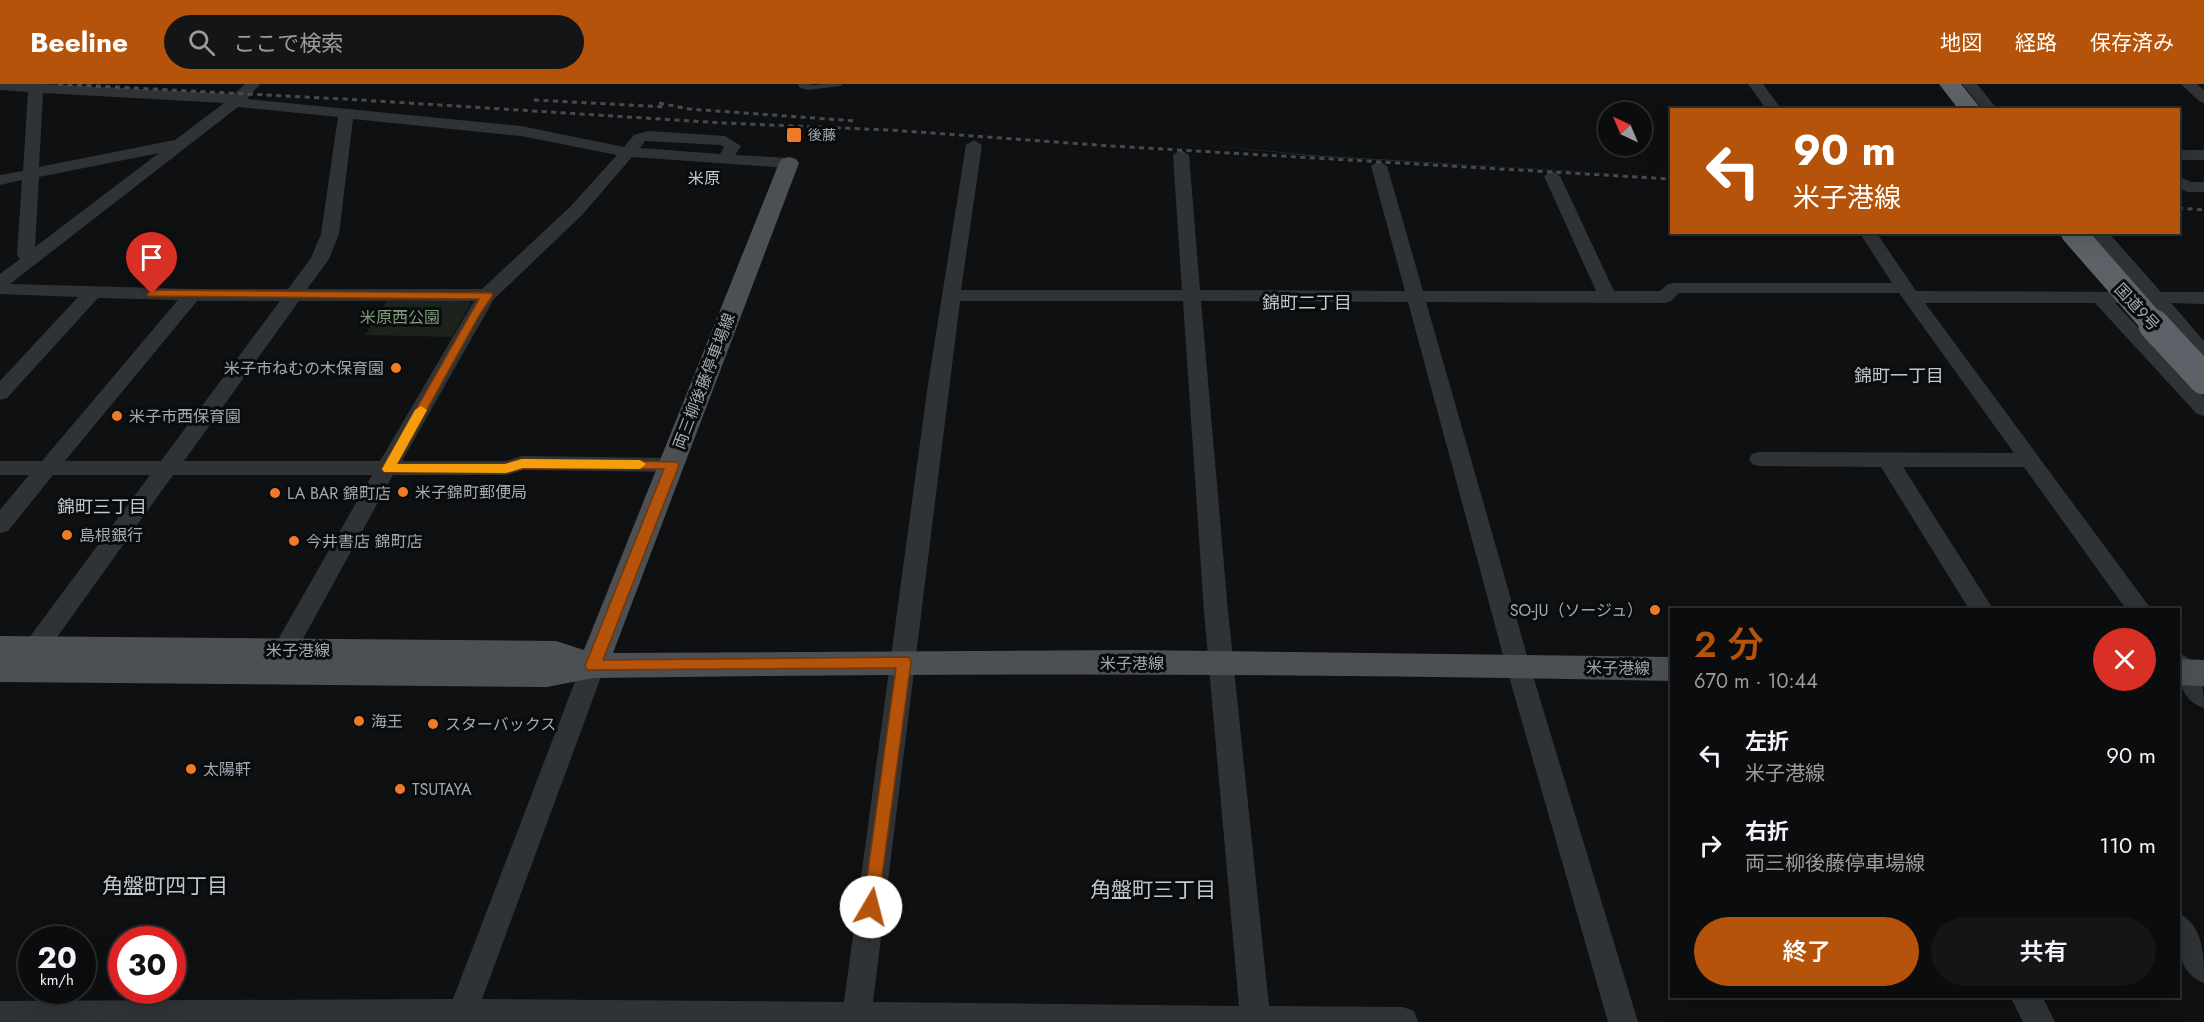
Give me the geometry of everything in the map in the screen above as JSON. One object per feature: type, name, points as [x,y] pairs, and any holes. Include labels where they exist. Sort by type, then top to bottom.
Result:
[{"type":"highway","points":[[1950,84],[1969,108]]},
{"type":"highway","name":"国道9号","points":[[2075,234],[2112,279],[2204,379]]},
{"type":"main road","name":"両三柳後藤停車場線","points":[[593,666],[789,163]]},
{"type":"main road","name":"米子港線","points":[[14,659],[284,650],[556,653],[593,666]]},
{"type":"main road","name":"米子港線","points":[[14,659],[547,674],[593,666],[904,662],[1670,669]]},
{"type":"street","points":[[0,283],[236,101],[254,84]]},
{"type":"street","points":[[1755,84],[1773,108]]},
{"type":"street","points":[[1969,84],[1989,108]]},
{"type":"street","points":[[2188,84],[2204,98]]},
{"type":"street","points":[[0,86],[236,101],[521,131],[626,152]]},
{"type":"street","points":[[32,258],[26,255],[36,88]]},
{"type":"street","points":[[14,659],[168,468],[320,259],[330,234],[346,114]]},
{"type":"street","points":[[284,650],[474,314],[487,295],[576,211],[636,140],[644,137],[725,141],[732,146],[724,159],[789,163]]},
{"type":"street","points":[[0,180],[179,144]]},
{"type":"street","points":[[856,1020],[904,662],[938,384],[974,145]]},
{"type":"street","points":[[1181,155],[1220,664],[1255,1020]]},
{"type":"street","points":[[2180,155],[2204,155]]},
{"type":"street","points":[[1379,166],[1518,666],[1623,1022]]},
{"type":"street","points":[[1552,176],[1607,296]]},
{"type":"street","points":[[2180,182],[2188,187],[2204,187]]},
{"type":"street","points":[[1868,234],[1908,293],[2138,608]]},
{"type":"street","points":[[2099,234],[2204,353]]},
{"type":"street","points":[[953,295],[1665,297],[1674,288],[2101,299],[2204,298]]},
{"type":"street","points":[[0,289],[192,295],[487,295]]},
{"type":"street","points":[[0,393],[93,292]]},
{"type":"street","points":[[0,525],[192,295]]},
{"type":"street","points":[[2101,299],[2204,409]]},
{"type":"street","points":[[1759,459],[2029,460]]},
{"type":"street","points":[[1887,459],[1980,608]]},
{"type":"street","points":[[0,468],[388,469],[506,468],[522,463],[673,465]]},
{"type":"street","points":[[460,1018],[593,666]]},
{"type":"street","points":[[2186,670],[2204,698]]},
{"type":"street","points":[[2180,930],[2204,969]]},
{"type":"street","points":[[2026,998],[2040,1022]]},
{"type":"street","points":[[0,1016],[64,1019],[460,1018],[1403,1022]]},
{"type":"green space","name":"米原西公園","points":[[389,298],[467,299],[471,303],[452,337],[365,335]]},
{"type":"shaded area","points":[[1192,143],[1310,155],[1670,177],[1310,156]]},
{"type":"waterway","points":[[807,88],[840,84]]},
{"type":"railway","points":[[58,84],[345,99],[723,123],[890,130],[1111,146],[1670,179]]},
{"type":"railway","points":[[534,100],[666,107]]},
{"type":"railway","points":[[659,103],[689,109],[856,121]]},
{"type":"railway","points":[[2180,208],[2204,210]]},
{"type":"slow traffic","points":[[421,410],[388,469],[506,468],[522,463],[640,464]]},
{"type":"place","name":"後藤","points":[[794,135]]},
{"type":"place","name":"米子市ねむの木保育園","points":[[396,368]]},
{"type":"place","name":"米子市西保育園","points":[[117,416]]},
{"type":"place","name":"米子錦町郵便局","points":[[403,492]]},
{"type":"place","name":"LA BAR 錦町店","points":[[275,493]]},
{"type":"place","name":"島根銀行","points":[[67,535]]},
{"type":"place","name":"今井書店 錦町店","points":[[294,541]]},
{"type":"place","name":"SO-JU（ソージュ）","points":[[1655,610]]},
{"type":"place","name":"海王","points":[[359,721]]},
{"type":"place","name":"スターバックス","points":[[433,724]]},
{"type":"place","name":"太陽軒","points":[[191,769]]},
{"type":"place","name":"TSUTAYA","points":[[400,789]]},
{"type":"district","name":"米原","points":[[704,178]]},
{"type":"district","name":"錦町二丁目","points":[[1307,303]]},
{"type":"district","name":"錦町一丁目","points":[[1899,376]]},
{"type":"district","name":"錦町三丁目","points":[[102,507]]},
{"type":"district","name":"角盤町四丁目","points":[[165,886]]},
{"type":"district","name":"角盤町三丁目","points":[[1153,890]]},
{"type":"route","points":[[152,294],[487,295],[474,314],[388,469],[506,468],[522,463],[673,465],[593,666],[904,662],[871,907]]}]
